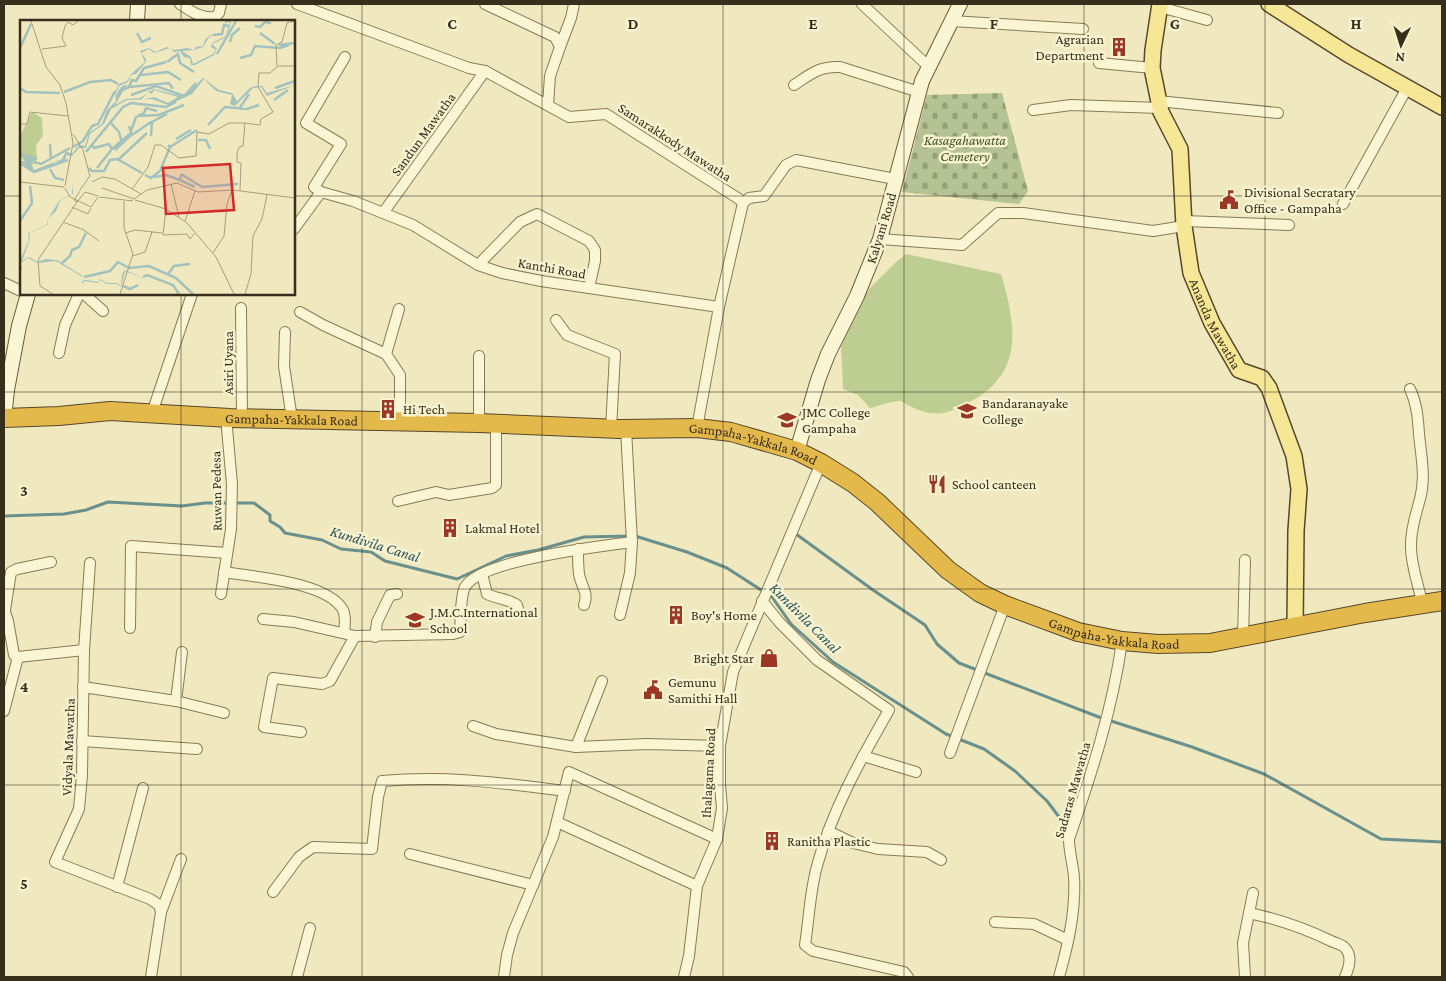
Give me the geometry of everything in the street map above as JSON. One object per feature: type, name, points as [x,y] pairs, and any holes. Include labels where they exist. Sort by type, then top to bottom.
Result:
[{"type":"highway","name":"Gampaha-Yakkala Road","points":[[4,418],[58,416],[110,411],[234,418],[619,429],[697,428],[731,432],[797,451],[822,463],[866,493],[948,570],[980,593],[1005,605],[1078,632],[1122,641],[1158,644],[1210,643],[1365,613],[1442,601]]},
{"type":"main road","points":[[1269,4],[1349,55],[1442,105]]},
{"type":"main road","name":"Ananda Mawatha","points":[[1160,5],[1152,50],[1152,68],[1159,104],[1180,149],[1184,224],[1191,273],[1212,323],[1240,370],[1262,378],[1269,388],[1294,456],[1299,489],[1296,540],[1295,627]]},
{"type":"street","points":[[137,20],[138,4]]},
{"type":"street","points":[[180,4],[203,18],[215,17],[220,4]]},
{"type":"street","name":"Samarakkody Mawatha","points":[[297,4],[468,68],[485,71],[569,117],[606,114],[743,203]]},
{"type":"street","points":[[485,4],[555,37],[560,47]]},
{"type":"street","points":[[548,105],[550,76],[571,18],[574,4]]},
{"type":"street","points":[[862,4],[929,67]]},
{"type":"street","name":"Kalyani Road","points":[[797,451],[818,380],[828,354],[857,296],[880,238],[919,92],[960,4]]},
{"type":"street","points":[[1160,5],[1207,20]]},
{"type":"street","points":[[952,21],[1084,28]]},
{"type":"street","points":[[295,228],[321,192],[314,187],[341,144],[306,123],[345,57]]},
{"type":"street","points":[[1099,63],[1152,68]]},
{"type":"street","points":[[794,85],[815,71],[828,67],[840,67],[919,92]]},
{"type":"street","name":"Sandun Mawatha","points":[[383,213],[485,71]]},
{"type":"street","points":[[1344,204],[1408,88]]},
{"type":"street","points":[[1033,110],[1071,105],[1159,104],[1278,112]]},
{"type":"street","points":[[697,428],[719,307],[743,203],[749,198],[764,196],[786,165],[796,160],[895,179]]},
{"type":"street","name":"Kanthi Road","points":[[321,192],[353,201],[413,225],[478,265],[502,273],[719,307]]},
{"type":"street","points":[[880,238],[962,245],[998,213],[1023,213],[1153,231],[1184,224],[1289,225]]},
{"type":"street","points":[[478,265],[520,222],[537,214],[589,241],[595,250],[590,288]]},
{"type":"street","points":[[4,283],[20,291]]},
{"type":"street","points":[[4,418],[6,382],[18,326],[28,295]]},
{"type":"street","points":[[59,353],[65,325],[79,295]]},
{"type":"street","points":[[85,295],[103,311]]},
{"type":"street","points":[[152,413],[192,295]]},
{"type":"street","name":"Asiri Uyana","points":[[234,418],[241,308]]},
{"type":"street","points":[[386,354],[399,309]]},
{"type":"street","points":[[300,312],[323,326],[386,354],[400,375],[400,422]]},
{"type":"street","points":[[556,320],[567,335],[615,354],[619,429],[632,542],[630,573],[620,615]]},
{"type":"street","points":[[285,332],[284,366],[292,419]]},
{"type":"street","points":[[398,501],[436,492],[449,495],[492,488],[496,485],[479,356]]},
{"type":"street","points":[[1410,389],[1419,419],[1423,456],[1422,489],[1410,542],[1422,604]]},
{"type":"street","name":"Ruwan Pedesa","points":[[221,594],[231,529],[234,418]]},
{"type":"street","name":"Ihalagama Road","points":[[684,977],[690,947],[697,886],[718,839],[722,808],[720,746],[733,672],[822,463]]},
{"type":"street","points":[[263,619],[294,622],[355,636],[452,634],[460,632],[464,588],[471,579],[499,566],[578,549],[632,542]]},
{"type":"street","points":[[130,628],[131,546],[227,553]]},
{"type":"street","points":[[578,549],[580,580],[586,590],[584,605]]},
{"type":"street","points":[[1243,638],[1245,560]]},
{"type":"street","points":[[51,562],[11,572],[4,610],[8,621],[14,655],[18,657],[84,650]]},
{"type":"street","name":"Vidyala Mawatha","points":[[90,563],[84,650],[80,809],[55,862],[150,899],[159,904],[161,912]]},
{"type":"street","points":[[224,572],[294,584],[325,593],[338,603],[344,612],[344,633]]},
{"type":"street","points":[[482,574],[487,594],[495,599],[512,601],[518,604],[518,609]]},
{"type":"street","points":[[375,636],[377,622],[390,595],[397,594]]},
{"type":"street","points":[[762,601],[817,660],[889,710],[863,756],[828,831],[816,868],[805,945],[813,951],[904,972],[908,977]]},
{"type":"street","points":[[950,753],[1005,605]]},
{"type":"street","points":[[301,732],[264,727],[273,678],[322,684],[330,682],[355,636]]},
{"type":"street","name":"Sadaras Mawatha","points":[[1059,977],[1074,908],[1074,876],[1069,851],[1069,839],[1099,749],[1119,665],[1122,641]]},
{"type":"street","points":[[176,700],[182,652]]},
{"type":"street","points":[[4,711],[18,657]]},
{"type":"street","points":[[576,746],[602,680]]},
{"type":"street","points":[[83,687],[176,700],[224,713]]},
{"type":"street","points":[[473,726],[496,734],[576,746],[648,744],[720,746]]},
{"type":"street","points":[[82,741],[197,749]]},
{"type":"street","points":[[863,756],[916,772]]},
{"type":"street","points":[[504,977],[512,933],[553,837],[569,772],[718,839]]},
{"type":"street","points":[[273,892],[299,857],[313,846],[372,849],[378,797],[382,781],[448,778],[565,791]]},
{"type":"street","points":[[117,887],[143,788]]},
{"type":"street","points":[[556,822],[697,886]]},
{"type":"street","points":[[828,831],[853,843],[878,849],[927,852],[941,860]]},
{"type":"street","points":[[410,854],[533,885]]},
{"type":"street","points":[[151,977],[161,912],[181,859]]},
{"type":"street","points":[[1245,977],[1243,943],[1253,893]]},
{"type":"street","points":[[1249,913],[1279,919],[1311,931],[1344,947],[1349,956],[1350,967],[1345,977]]},
{"type":"street","points":[[995,922],[1034,924],[1068,940]]},
{"type":"street","points":[[297,977],[310,928]]},
{"type":"green space","name":"Kasagahawatta Cemetery","points":[[1002,93],[1028,191],[1019,204],[902,192],[927,95]]},
{"type":"green space","points":[[906,254],[1001,274],[1006,292],[1010,309],[1012,343],[1009,359],[1002,374],[991,387],[975,399],[947,412],[926,412],[900,401],[870,408],[858,395],[843,389],[841,346],[855,310],[871,287]]},
{"type":"waterway","name":"Kundivila Canal","points":[[4,516],[64,514],[86,510],[108,502],[182,506],[205,503],[254,503],[270,515],[270,521],[280,527],[285,533],[322,540],[341,549],[371,552],[385,561],[457,579],[506,556],[538,550],[584,537],[629,536]]},
{"type":"waterway","points":[[796,534],[925,625],[937,644],[959,663],[1104,719]]},
{"type":"waterway","name":"Kundivila Canal","points":[[635,536],[687,552],[727,568],[772,597],[791,624],[833,662],[946,734],[984,749],[1015,771],[1047,801],[1069,830]]},
{"type":"waterway","points":[[1108,720],[1192,747],[1264,774],[1381,839],[1442,842]]},
{"type":"place","name":"Agrarian Department","points":[[1119,47]]},
{"type":"place","name":"Divisional Secratary Office - Gampaha","points":[[1229,200]]},
{"type":"place","name":"Hi Tech","points":[[388,409]]},
{"type":"place","name":"Bandaranayake College","points":[[967,411]]},
{"type":"place","name":"JMC College Gampaha","points":[[787,420]]},
{"type":"place","name":"School canteen","points":[[937,484]]},
{"type":"place","name":"Lakmal Hotel","points":[[450,528]]},
{"type":"place","name":"Boy's Home","points":[[676,615]]},
{"type":"place","name":"J.M.C.International School","points":[[415,620]]},
{"type":"place","name":"Bright Star","points":[[769,658]]},
{"type":"place","name":"Gemunu Samithi Hall","points":[[653,690]]},
{"type":"place","name":"Ranitha Plastic","points":[[772,841]]}]
